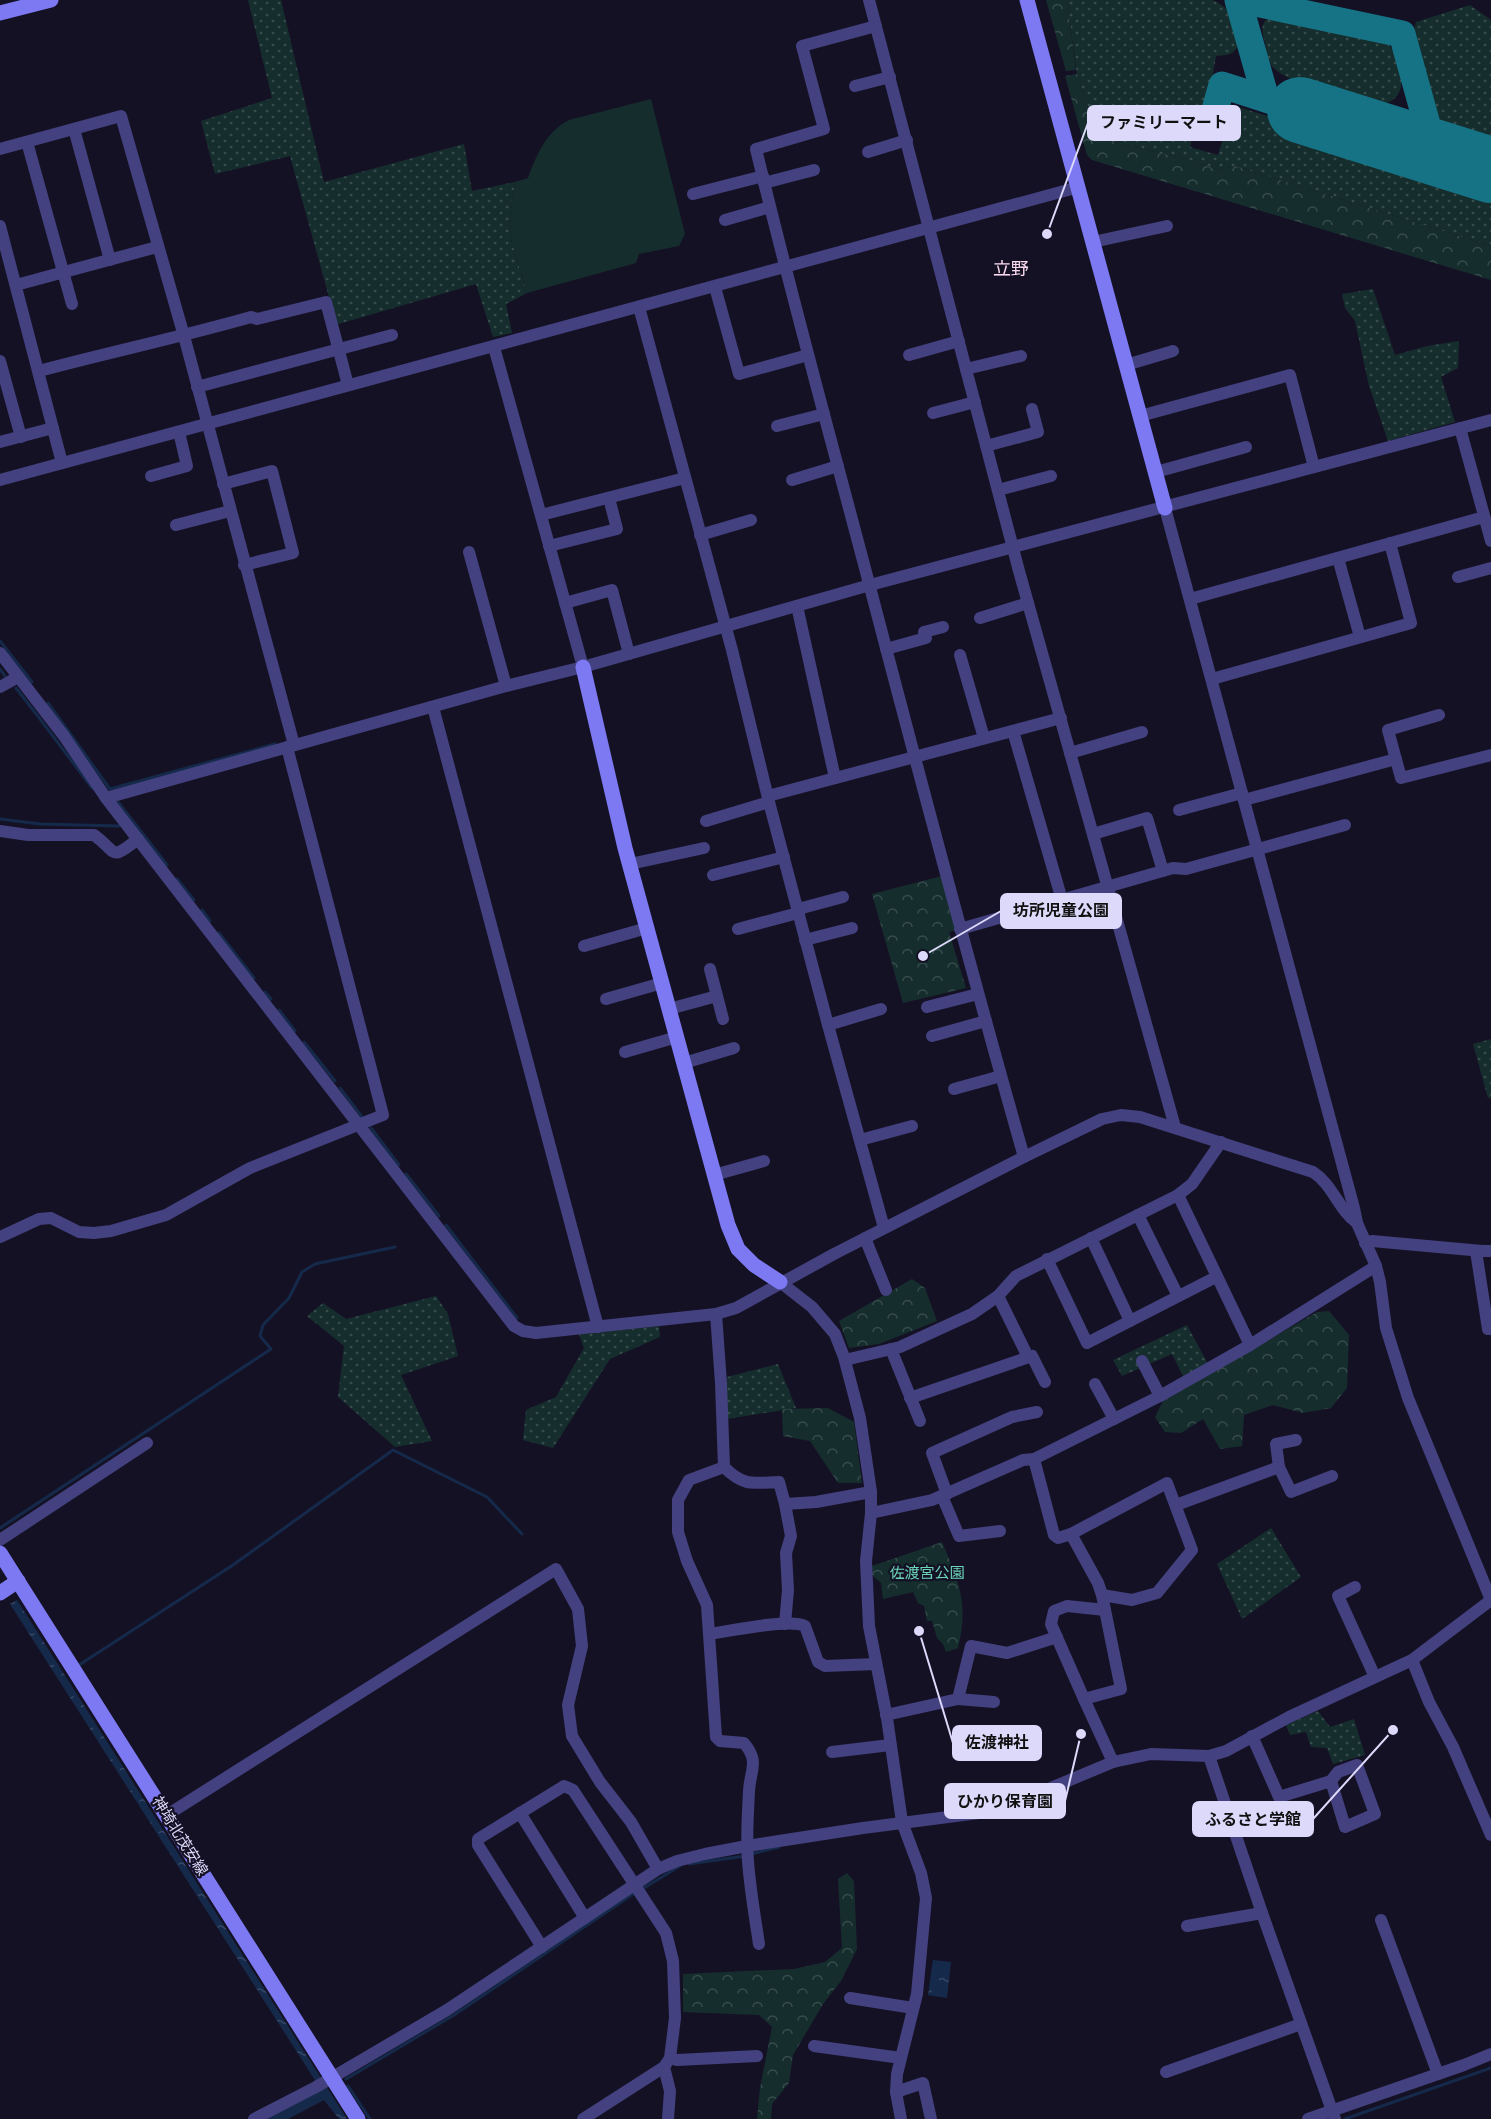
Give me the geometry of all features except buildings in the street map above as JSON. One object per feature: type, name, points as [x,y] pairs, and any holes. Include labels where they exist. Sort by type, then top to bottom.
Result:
[{"type":"street","points":[[0,13],[51,0]]},
{"type":"street","points":[[869,0],[1028,603],[1175,1127]]},
{"type":"street","points":[[254,2119],[324,2082],[447,2010],[585,1918],[638,1890],[658,1869],[677,1861],[705,1854],[747,1853],[902,1822],[990,1810],[1022,1800],[1113,1762],[1151,1754],[1209,1755],[1226,1751],[1252,1736],[1412,1660],[1491,1600],[1408,1398],[1386,1328],[1376,1266],[1357,1223],[1027,0]]},
{"type":"street","points":[[876,26],[802,46],[824,129],[756,149],[785,268],[914,757],[1024,1157]]},
{"type":"street","points":[[855,86],[890,77]]},
{"type":"street","points":[[0,149],[121,116],[184,336],[223,484],[383,1115],[250,1168],[166,1215],[111,1231],[94,1233],[79,1232],[51,1218],[39,1219],[0,1237]]},
{"type":"street","points":[[74,129],[110,260]]},
{"type":"street","points":[[868,152],[907,140]]},
{"type":"street","points":[[27,142],[72,304]]},
{"type":"street","points":[[693,195],[814,170]]},
{"type":"street","points":[[0,480],[1079,187]]},
{"type":"street","points":[[724,220],[770,207]]},
{"type":"street","points":[[0,226],[62,463]]},
{"type":"street","points":[[1093,242],[1167,226]]},
{"type":"street","points":[[16,285],[157,247]]},
{"type":"street","points":[[715,287],[739,374],[808,355]]},
{"type":"street","points":[[39,371],[114,351],[184,336],[251,317],[257,319],[326,302],[348,384]]},
{"type":"street","points":[[639,307],[725,627],[805,940],[884,1228]]},
{"type":"street","points":[[197,387],[392,335]]},
{"type":"street","points":[[909,355],[959,341]]},
{"type":"street","points":[[494,347],[583,667],[630,864],[728,1225],[738,1249],[754,1265],[812,1307],[835,1334],[845,1360],[860,1418],[871,1492],[867,1572],[869,1626],[886,1715],[902,1822],[921,1873],[926,1898],[917,1994],[897,2074],[896,2092],[901,2119]]},
{"type":"street","points":[[1126,365],[1173,351]]},
{"type":"street","points":[[966,369],[1021,356]]},
{"type":"street","points":[[0,361],[21,437]]},
{"type":"street","points":[[1140,416],[1290,375],[1314,467]]},
{"type":"street","points":[[933,413],[975,402]]},
{"type":"street","points":[[986,446],[1038,432],[1032,409]]},
{"type":"street","points":[[777,426],[824,414]]},
{"type":"street","points":[[106,798],[506,686],[583,667],[870,585],[1491,420]]},
{"type":"street","points":[[0,442],[53,428]]},
{"type":"street","points":[[1460,428],[1491,541]]},
{"type":"street","points":[[151,476],[187,466],[179,432]]},
{"type":"street","points":[[1155,472],[1246,447]]},
{"type":"street","points":[[792,480],[838,466]]},
{"type":"street","points":[[223,484],[272,471],[278,491],[293,553],[244,565]]},
{"type":"street","points":[[998,490],[1051,476]]},
{"type":"street","points":[[541,515],[685,478]]},
{"type":"street","points":[[549,546],[617,529],[609,498]]},
{"type":"street","points":[[176,525],[230,511]]},
{"type":"street","points":[[1190,599],[1484,517]]},
{"type":"street","points":[[700,535],[751,520]]},
{"type":"street","points":[[1212,679],[1411,623],[1390,543]]},
{"type":"street","points":[[469,552],[506,686]]},
{"type":"street","points":[[1338,558],[1360,638]]},
{"type":"street","points":[[1458,577],[1491,568]]},
{"type":"street","points":[[565,603],[612,590],[629,654]]},
{"type":"street","points":[[980,618],[1028,603]]},
{"type":"street","points":[[797,606],[836,778]]},
{"type":"street","points":[[886,649],[926,638],[924,632],[943,627]]},
{"type":"street","points":[[0,653],[64,736],[106,798],[357,1125],[514,1326],[523,1331],[536,1333],[598,1327],[716,1314],[736,1308],[780,1282],[1024,1157],[1102,1119],[1121,1115],[1140,1116],[1313,1172],[1324,1179],[1347,1216],[1357,1223]]},
{"type":"street","points":[[960,655],[984,738]]},
{"type":"street","points":[[0,687],[18,677]]},
{"type":"street","points":[[433,707],[598,1327]]},
{"type":"street","points":[[1439,715],[1388,730],[1401,778],[1491,755]]},
{"type":"street","points":[[706,821],[836,778],[1061,718]]},
{"type":"street","points":[[1013,731],[1062,900]]},
{"type":"street","points":[[1070,753],[1142,732]]},
{"type":"street","points":[[1179,810],[1396,759]]},
{"type":"street","points":[[1093,834],[1146,818],[1163,870]]},
{"type":"street","points":[[960,929],[1163,870],[1186,869],[1345,825]]},
{"type":"street","points":[[0,831],[28,835],[94,835],[108,849],[118,853],[138,840]]},
{"type":"street","points":[[630,864],[704,848]]},
{"type":"street","points":[[713,875],[784,857]]},
{"type":"street","points":[[738,929],[798,913],[802,908],[843,897]]},
{"type":"street","points":[[584,946],[647,927]]},
{"type":"street","points":[[805,940],[852,928]]},
{"type":"street","points":[[710,969],[723,1019]]},
{"type":"street","points":[[606,999],[662,983]]},
{"type":"street","points":[[927,1007],[978,994]]},
{"type":"street","points":[[669,1009],[717,996]]},
{"type":"street","points":[[828,1025],[880,1009]]},
{"type":"street","points":[[932,1036],[986,1021]]},
{"type":"street","points":[[626,1052],[677,1037]]},
{"type":"street","points":[[684,1063],[734,1048]]},
{"type":"street","points":[[954,1089],[1001,1076]]},
{"type":"street","points":[[860,1140],[912,1126]]},
{"type":"street","points":[[845,1360],[900,1347],[972,1314],[998,1296],[1016,1276],[1178,1196],[1192,1184],[1221,1142]]},
{"type":"street","points":[[714,1175],[764,1161]]},
{"type":"street","points":[[1178,1196],[1250,1345]]},
{"type":"street","points":[[1138,1215],[1178,1296]]},
{"type":"street","points":[[865,1238],[886,1290]]},
{"type":"street","points":[[1091,1238],[1130,1321]]},
{"type":"street","points":[[1365,1243],[1372,1241],[1491,1251]]},
{"type":"street","points":[[1476,1251],[1488,1329],[1491,1329]]},
{"type":"street","points":[[1047,1259],[1087,1343],[1216,1276]]},
{"type":"street","points":[[871,1513],[932,1500],[1023,1460],[1034,1459],[1160,1396],[1250,1345],[1376,1266]]},
{"type":"street","points":[[998,1296],[1028,1357]]},
{"type":"street","points":[[716,1314],[724,1467],[737,1480],[750,1483],[779,1482],[785,1504],[791,1536],[786,1553],[788,1590],[784,1624]]},
{"type":"street","points":[[891,1349],[920,1421]]},
{"type":"street","points":[[910,1398],[1032,1356],[1046,1382]]},
{"type":"street","points":[[1142,1361],[1160,1396]]},
{"type":"street","points":[[1095,1384],[1114,1419]]},
{"type":"street","points":[[999,1531],[959,1536],[944,1495],[933,1453],[1012,1417],[1037,1412]]},
{"type":"street","points":[[1296,1440],[1276,1444],[1279,1467],[1291,1492],[1332,1476]]},
{"type":"street","points":[[0,1540],[147,1443]]},
{"type":"street","points":[[1034,1459],[1054,1535],[1058,1538],[1071,1534],[1167,1483],[1192,1550],[1157,1593],[1132,1600],[1102,1595]]},
{"type":"street","points":[[724,1467],[689,1480],[678,1500],[678,1532],[687,1561],[706,1605],[716,1737],[720,1742],[744,1743],[753,1759],[754,1769],[749,1787],[747,1853],[759,1944]]},
{"type":"street","points":[[1176,1505],[1279,1467]]},
{"type":"street","points":[[785,1504],[816,1502],[871,1492]]},
{"type":"street","points":[[1071,1534],[1098,1583],[1102,1595],[1121,1689],[1084,1699]]},
{"type":"street","name":"神埼北茂安線","points":[[0,1553],[167,1815],[324,2082],[358,2119]]},
{"type":"street","points":[[167,1815],[556,1569],[578,1609],[582,1646],[568,1705],[572,1736],[600,1782],[630,1822],[658,1869]]},
{"type":"street","points":[[0,1593],[18,1581]]},
{"type":"street","points":[[1356,1587],[1338,1596],[1375,1677]]},
{"type":"street","points":[[1105,1610],[1067,1606],[1054,1611],[1051,1624],[1113,1762]]},
{"type":"street","points":[[710,1634],[800,1623],[805,1626],[818,1662],[825,1666],[876,1664]]},
{"type":"street","points":[[958,1699],[971,1646],[1007,1653],[1057,1637]]},
{"type":"street","points":[[1412,1660],[1429,1702],[1486,1812],[1491,1835]]},
{"type":"street","points":[[886,1715],[958,1699],[994,1702]]},
{"type":"street","points":[[1252,1736],[1279,1797],[1330,1781],[1338,1772],[1357,1765],[1375,1814],[1345,1827],[1330,1781]]},
{"type":"street","points":[[832,1752],[890,1744]]},
{"type":"street","points":[[1209,1755],[1334,2116]]},
{"type":"street","points":[[542,1947],[478,1845],[478,1839],[564,1786],[573,1790],[666,1933],[673,1961],[675,2019],[667,2062],[670,2091],[668,2119]]},
{"type":"street","points":[[520,1813],[585,1918]]},
{"type":"street","points":[[1187,1926],[1262,1913]]},
{"type":"street","points":[[1381,1920],[1438,2074]]},
{"type":"street","points":[[850,1998],[913,2008]]},
{"type":"street","points":[[1166,2072],[1301,2024]]},
{"type":"street","points":[[814,2046],[901,2058]]},
{"type":"street","points":[[1308,2119],[1334,2116],[1491,2054]]},
{"type":"street","points":[[583,2119],[667,2062],[757,2056]]},
{"type":"street","points":[[896,2092],[923,2083],[931,2119]]},
{"type":"green space","points":[[248,0],[281,0],[324,182],[464,144],[472,191],[515,182],[510,216],[511,239],[527,293],[506,304],[512,333],[493,337],[476,284],[335,325],[290,156],[215,174],[201,121],[272,98]]},
{"type":"green space","points":[[1046,0],[1067,0],[1076,70],[1066,71]]},
{"type":"green space","points":[[1067,0],[1212,0],[1219,3],[1225,7],[1233,20],[1238,43],[1232,53],[1216,56],[1209,97],[1202,121],[1197,120],[1190,147],[1218,155],[1226,129],[1223,127],[1229,104],[1491,186],[1491,246],[1235,166],[1219,170],[1178,157],[1098,139],[1077,74]]},
{"type":"green space","points":[[1470,5],[1491,20],[1491,141],[1452,129],[1439,118],[1415,40],[1416,22]]},
{"type":"green space","points":[[1279,14],[1378,36],[1393,50],[1398,61],[1401,84],[1398,94],[1392,101],[1373,104],[1289,78],[1280,73],[1269,60],[1263,31],[1264,22]]},
{"type":"green space","points":[[1077,74],[1098,139],[1178,157],[1219,170],[1235,166],[1491,246],[1491,280],[1092,160],[1087,155],[1065,76]]},
{"type":"green space","points":[[651,99],[685,234],[679,246],[639,254],[636,263],[527,293],[511,239],[510,216],[515,182],[528,178],[548,137],[569,120]]},
{"type":"green space","points":[[1373,289],[1395,355],[1427,346],[1459,341],[1458,368],[1441,377],[1455,422],[1388,441],[1369,386],[1355,321],[1345,308],[1342,294]]},
{"type":"green space","points":[[942,876],[956,930],[949,932],[966,988],[903,1003],[872,894]]},
{"type":"green space","points":[[1491,1039],[1491,1098],[1488,1098],[1473,1044]]},
{"type":"green space","points":[[912,1279],[925,1288],[937,1321],[879,1344],[849,1348],[839,1321]]},
{"type":"green space","points":[[436,1296],[448,1314],[458,1356],[401,1375],[432,1441],[395,1447],[338,1397],[344,1346],[307,1316],[323,1303],[346,1319]]},
{"type":"green space","points":[[1329,1311],[1349,1335],[1347,1388],[1331,1408],[1303,1413],[1273,1405],[1244,1415],[1242,1446],[1220,1449],[1203,1419],[1181,1433],[1165,1432],[1155,1417],[1163,1401],[1317,1312]]},
{"type":"green space","points":[[1187,1325],[1208,1364],[1183,1376],[1172,1354],[1122,1376],[1113,1360]]},
{"type":"green space","points":[[659,1326],[660,1337],[610,1359],[553,1448],[523,1440],[526,1410],[556,1397],[584,1348],[579,1334]]},
{"type":"green space","points":[[778,1364],[796,1408],[727,1419],[727,1377]]},
{"type":"green space","points":[[828,1408],[854,1422],[862,1483],[838,1483],[810,1441],[783,1436],[782,1409]]},
{"type":"green space","points":[[1271,1528],[1301,1577],[1242,1619],[1217,1564]]},
{"type":"green space","name":"佐渡宮公園","points":[[942,1542],[957,1582],[963,1618],[958,1648],[946,1652],[943,1644],[937,1638],[932,1621],[927,1621],[924,1606],[918,1603],[913,1592],[883,1599],[881,1583],[871,1574],[872,1566]]},
{"type":"green space","points":[[1318,1711],[1330,1727],[1354,1719],[1365,1755],[1333,1764],[1327,1748],[1311,1747],[1306,1732],[1290,1735],[1286,1725]]},
{"type":"green space","points":[[847,1873],[854,1881],[857,1949],[841,1981],[823,2004],[793,2055],[789,2083],[772,2104],[771,2119],[757,2119],[760,2088],[772,2027],[759,2015],[683,2012],[683,1974],[794,1969],[825,1962],[842,1948],[838,1879]]},
{"type":"water","points":[[17,1600],[347,2119],[339,2119],[324,2100],[288,2119],[266,2119],[320,2088],[10,1604]]},
{"type":"water","points":[[933,1960],[951,1962],[947,1998],[928,1995]]},
{"type":"waterway","points":[[0,641],[32,682]]},
{"type":"waterway","points":[[0,669],[5,676]]},
{"type":"waterway","points":[[16,688],[92,788]]},
{"type":"waterway","points":[[48,703],[110,789],[275,744]]},
{"type":"waterway","points":[[118,802],[167,865]]},
{"type":"waterway","points":[[0,819],[40,824],[119,826]]},
{"type":"waterway","points":[[177,879],[194,900]]},
{"type":"waterway","points":[[202,910],[210,921]]},
{"type":"waterway","points":[[219,933],[254,978]]},
{"type":"waterway","points":[[265,992],[271,999]]},
{"type":"waterway","points":[[279,1010],[295,1031]]},
{"type":"waterway","points":[[304,1042],[335,1081]]},
{"type":"waterway","points":[[340,1088],[362,1117]]},
{"type":"waterway","points":[[371,1128],[399,1165]]},
{"type":"waterway","points":[[406,1174],[439,1216]]},
{"type":"waterway","points":[[446,1225],[517,1318]]},
{"type":"waterway","points":[[0,1528],[271,1349],[260,1336],[263,1325],[289,1298],[302,1272],[315,1264],[395,1247]]},
{"type":"waterway","points":[[79,1665],[233,1565],[393,1450],[487,1497],[522,1534]]},
{"type":"waterway","points":[[751,1854],[779,1847]]},
{"type":"waterway","points":[[689,1864],[745,1856]]},
{"type":"waterway","points":[[642,1889],[680,1866]]},
{"type":"waterway","points":[[346,2079],[454,2015],[636,1892]]},
{"type":"waterway","points":[[1345,2119],[1491,2068]]},
{"type":"waterway","points":[[348,2086],[370,2119]]},
{"type":"taxiway","points":[[1238,0],[1266,99]]},
{"type":"taxiway","points":[[1241,0],[1402,34],[1435,153]]},
{"type":"taxiway","points":[[1211,124],[1222,85],[1300,110]]},
{"type":"runway","points":[[1300,110],[1491,170]]},
{"type":"place","name":"ファミリーマート","points":[[1047,234]]},
{"type":"place","name":"坊所児童公園","points":[[923,956]]},
{"type":"place","name":"佐渡神社","points":[[919,1631]]},
{"type":"place","name":"ふるさと学館","points":[[1393,1730]]},
{"type":"place","name":"ひかり保育園","points":[[1081,1734]]},
{"type":"district","name":"立野","points":[[1011,269]]}]
